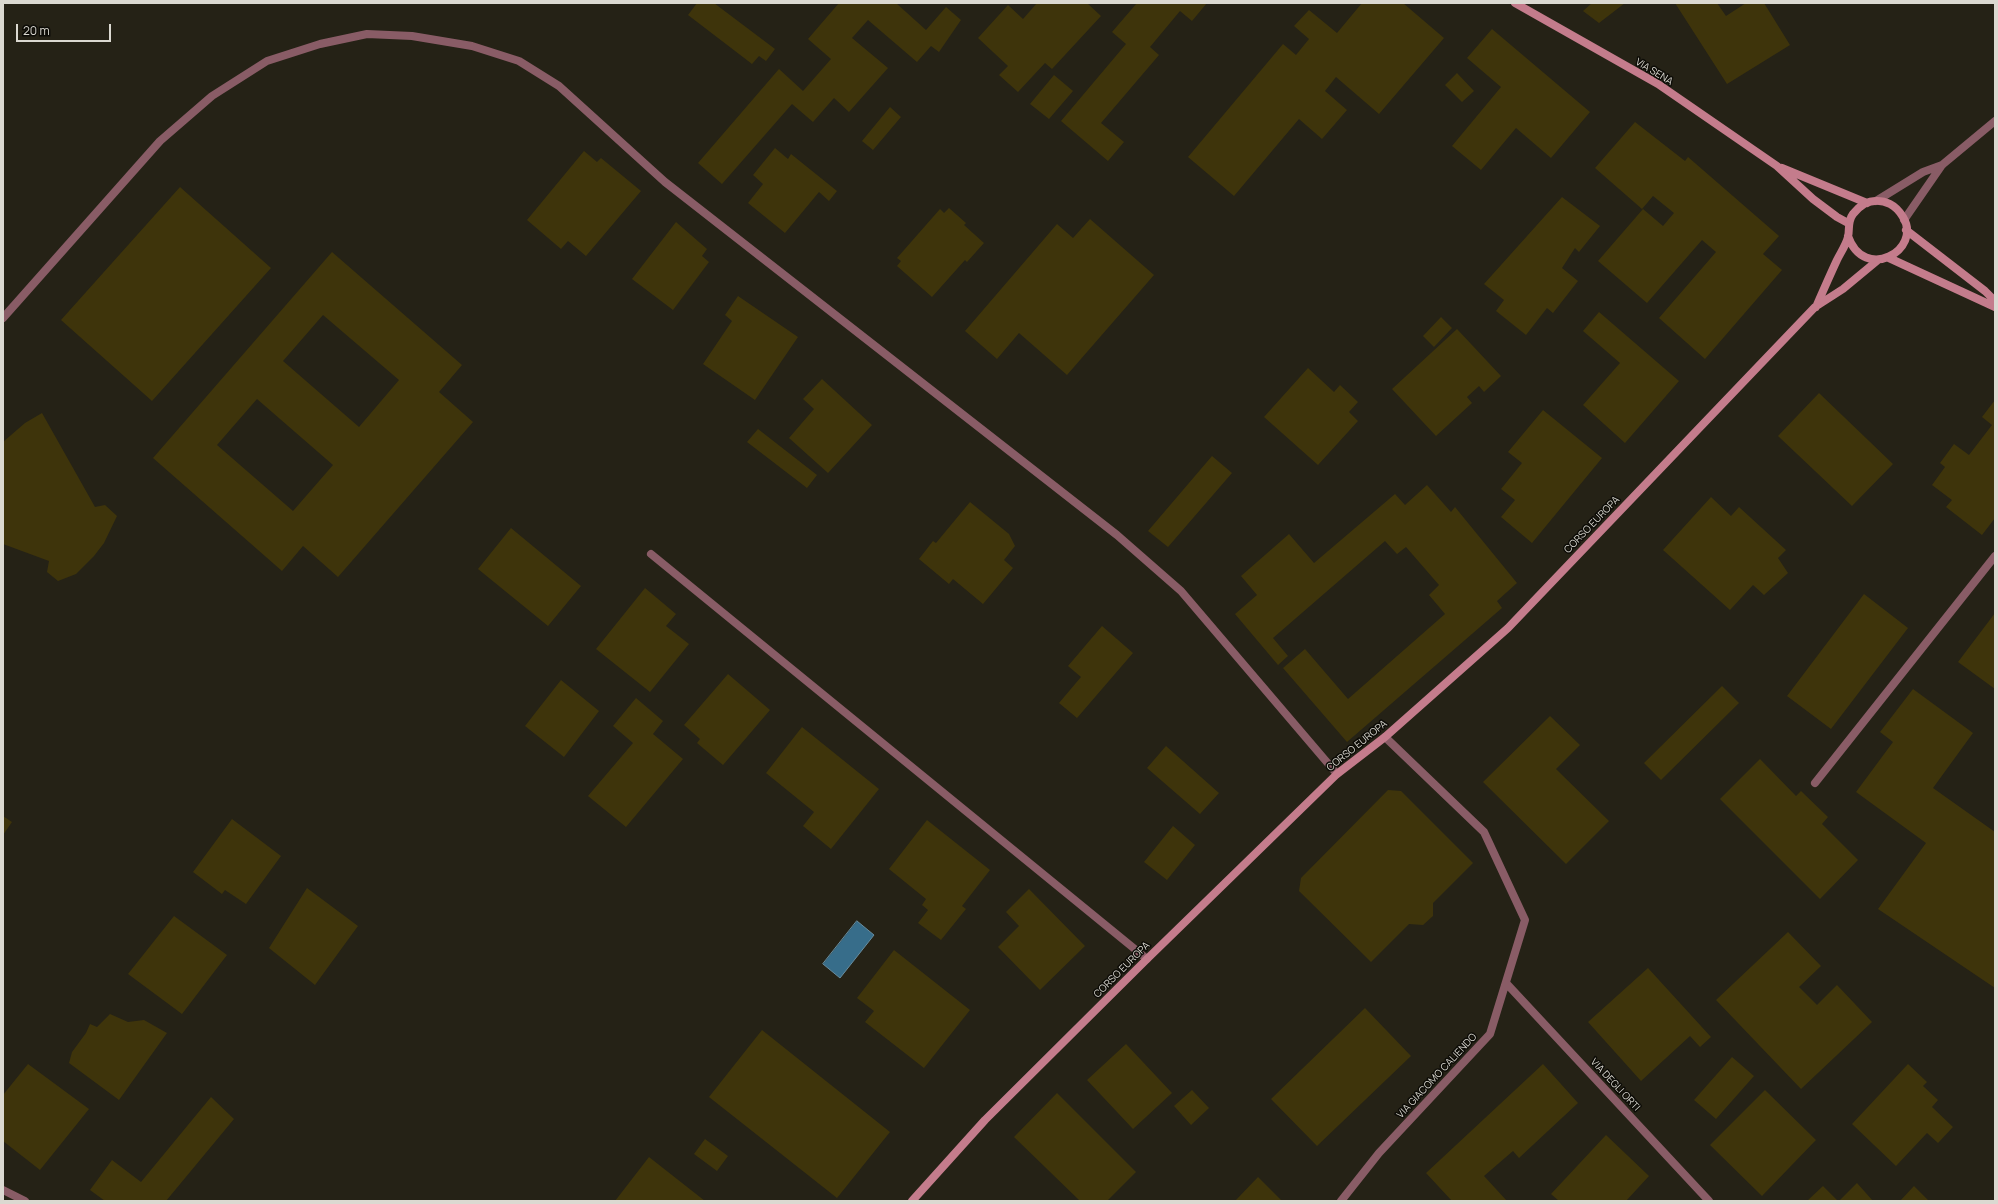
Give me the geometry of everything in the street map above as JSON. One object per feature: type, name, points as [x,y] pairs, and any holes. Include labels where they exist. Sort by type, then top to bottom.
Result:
[{"type":"main road","name":"VIA SENA","points":[[1515,3],[1658,84],[1777,166]]},
{"type":"main road","points":[[1777,166],[1867,203]]},
{"type":"main road","points":[[1777,166],[1813,199],[1837,217],[1848,223]]},
{"type":"main road","points":[[1876,201],[1885,202],[1893,206],[1904,220],[1906,230],[1902,246],[1889,258],[1878,260],[1870,259],[1859,254],[1851,244],[1848,236],[1848,223],[1852,214],[1859,207],[1876,201]]},
{"type":"main road","points":[[1906,230],[1985,291],[1995,301]]},
{"type":"main road","points":[[1815,308],[1848,236]]},
{"type":"main road","points":[[1889,258],[1995,307]]},
{"type":"main road","points":[[1815,308],[1843,289],[1878,260]]},
{"type":"main road","name":"CORSO EUROPA","points":[[912,1201],[985,1120],[1147,959],[1337,774],[1385,737],[1508,628],[1815,308]]},
{"type":"street","points":[[3,318],[160,141],[212,96],[267,61],[320,44],[367,34],[412,36],[472,46],[519,61],[559,86],[665,182],[1123,540],[1181,591],[1337,774]]},
{"type":"street","points":[[1904,220],[1942,165],[1995,121]]},
{"type":"street","points":[[1876,201],[1923,172],[1942,165]]},
{"type":"street","points":[[651,554],[1147,959]]},
{"type":"street","points":[[1815,784],[1995,556]]},
{"type":"street","name":"VIA GIACOMO CALIENDO","points":[[1341,1201],[1379,1153],[1490,1034],[1525,920],[1484,832],[1385,737]]},
{"type":"street","name":"VIA DEGLI ORTI","points":[[1506,983],[1709,1201]]},
{"type":"street","points":[[3,1190],[25,1201]]},
{"type":"water","points":[[857,921],[874,935],[840,978],[823,964]]},
{"type":"building","points":[[697,3],[714,3],[775,49],[766,61],[759,56],[752,64],[688,15]]},
{"type":"building","points":[[839,3],[896,3],[926,30],[946,7],[961,20],[939,52],[931,46],[917,62],[868,20],[852,38],[888,68],[849,112],[834,98],[813,122],[792,104],[722,184],[698,163],[779,69],[803,91],[831,59],[808,39]]},
{"type":"building","points":[[1037,3],[1087,3],[1101,16],[1052,69],[1045,63],[1018,92],[999,75],[1008,66],[978,38],[1008,5],[1023,19]]},
{"type":"building","points":[[1137,3],[1207,3],[1192,21],[1180,11],[1150,47],[1159,55],[1101,123],[1124,142],[1108,161],[1061,121],[1126,44],[1112,32]]},
{"type":"building","points":[[1362,3],[1403,3],[1444,38],[1379,114],[1336,77],[1325,91],[1347,110],[1322,139],[1299,119],[1234,196],[1188,157],[1283,44],[1296,55],[1309,39],[1294,26],[1309,10],[1337,33]]},
{"type":"building","points":[[1592,3],[1625,3],[1599,23],[1583,11]]},
{"type":"building","points":[[1675,3],[1717,3],[1726,16],[1746,3],[1764,3],[1790,45],[1727,84]]},
{"type":"building","points":[[1492,29],[1590,112],[1551,158],[1516,128],[1481,170],[1452,146],[1501,87],[1467,58]]},
{"type":"building","points":[[1457,73],[1474,91],[1462,102],[1445,85]]},
{"type":"building","points":[[1054,75],[1073,91],[1049,119],[1030,104]]},
{"type":"building","points":[[890,107],[901,117],[873,150],[862,141]]},
{"type":"building","points":[[1635,122],[1685,161],[1688,157],[1779,236],[1763,254],[1782,270],[1705,359],[1659,318],[1716,252],[1702,240],[1647,303],[1598,261],[1643,209],[1663,226],[1674,213],[1653,196],[1642,209],[1595,168]]},
{"type":"building","points":[[775,148],[788,159],[791,154],[837,191],[829,201],[819,192],[785,233],[748,203],[763,184],[753,175]]},
{"type":"building","points":[[584,151],[597,162],[601,158],[641,191],[586,256],[568,241],[561,249],[527,220]]},
{"type":"building","points":[[180,187],[271,268],[152,401],[61,320]]},
{"type":"building","points":[[1562,197],[1600,226],[1579,252],[1575,248],[1562,268],[1578,281],[1553,313],[1547,308],[1526,335],[1496,311],[1504,300],[1484,284]]},
{"type":"building","points":[[949,208],[966,223],[964,225],[984,243],[967,262],[965,260],[932,297],[897,266],[901,261],[897,258],[940,209],[944,213]]},
{"type":"building","points":[[1090,219],[1154,275],[1067,375],[1019,333],[997,359],[965,331],[1057,224],[1073,238]]},
{"type":"building","points":[[676,222],[707,249],[702,256],[709,262],[673,310],[632,279]]},
{"type":"building","points":[[332,252],[462,365],[439,392],[473,422],[338,577],[303,546],[282,571],[153,458]],"holes":[[[323,315],[399,380],[359,427],[283,361]],[[257,399],[333,465],[293,511],[217,445]]]},
{"type":"building","points":[[738,296],[798,337],[755,400],[703,364],[732,321],[725,315]]},
{"type":"building","points":[[1599,312],[1679,381],[1625,443],[1583,405],[1620,363],[1583,331]]},
{"type":"building","points":[[1441,317],[1452,328],[1434,347],[1423,336]]},
{"type":"building","points":[[1457,329],[1501,376],[1484,392],[1479,386],[1467,397],[1472,403],[1436,436],[1392,389]]},
{"type":"building","points":[[1308,368],[1334,392],[1340,385],[1358,402],[1349,412],[1358,421],[1318,465],[1264,417]]},
{"type":"building","points":[[822,379],[872,425],[828,473],[789,438],[814,409],[803,399]]},
{"type":"building","points":[[1819,393],[1893,464],[1852,506],[1778,436]]},
{"type":"building","points":[[1995,400],[1995,518],[1982,535],[1946,507],[1952,500],[1932,485],[1945,467],[1940,463],[1954,444],[1969,455],[1992,425],[1982,417]]},
{"type":"building","points":[[1543,410],[1602,458],[1532,543],[1501,517],[1515,500],[1501,489],[1522,463],[1508,452]]},
{"type":"building","points":[[42,413],[95,507],[105,505],[117,516],[104,543],[94,556],[76,574],[58,581],[47,572],[49,561],[3,544],[3,442],[25,423]]},
{"type":"building","points":[[758,429],[817,475],[807,488],[747,442]]},
{"type":"building","points":[[1212,456],[1232,473],[1168,547],[1148,531]]},
{"type":"building","points":[[1427,485],[1451,512],[1455,507],[1517,583],[1497,601],[1502,608],[1347,742],[1283,668],[1305,649],[1348,699],[1445,614],[1429,595],[1439,585],[1406,547],[1397,554],[1385,541],[1273,638],[1288,656],[1278,665],[1235,614],[1257,595],[1241,576],[1289,534],[1314,563],[1395,494],[1405,505]]},
{"type":"building","points":[[1711,497],[1731,516],[1739,507],[1786,550],[1778,558],[1788,573],[1764,595],[1753,585],[1730,610],[1663,550]]},
{"type":"building","points":[[970,502],[1009,534],[1015,546],[1004,560],[1013,568],[983,604],[953,579],[949,584],[919,559],[933,541],[936,543]]},
{"type":"building","points":[[511,528],[581,586],[548,626],[478,569]]},
{"type":"building","points":[[645,588],[676,614],[666,626],[689,644],[650,692],[596,649]]},
{"type":"building","points":[[1864,594],[1908,628],[1831,729],[1787,696]]},
{"type":"building","points":[[1995,613],[1995,689],[1958,662]]},
{"type":"building","points":[[1102,626],[1133,653],[1077,718],[1059,703],[1081,677],[1068,666]]},
{"type":"building","points":[[728,674],[770,710],[723,765],[697,743],[700,739],[684,725]]},
{"type":"building","points":[[561,680],[599,711],[564,757],[525,726]]},
{"type":"building","points":[[1722,686],[1739,703],[1661,780],[1644,763]]},
{"type":"building","points":[[1913,689],[1973,733],[1933,788],[1995,832],[1995,988],[1878,909],[1926,843],[1856,792],[1893,742],[1880,732]]},
{"type":"building","points":[[636,698],[663,721],[653,734],[683,759],[626,827],[588,796],[633,743],[613,726]]},
{"type":"building","points":[[1550,716],[1580,745],[1556,769],[1609,821],[1566,864],[1483,782]]},
{"type":"building","points":[[802,727],[879,789],[831,849],[803,826],[814,812],[766,773]]},
{"type":"building","points":[[1166,746],[1219,793],[1200,814],[1147,768]]},
{"type":"building","points":[[1760,759],[1796,796],[1801,791],[1828,817],[1822,824],[1858,860],[1820,899],[1720,799]]},
{"type":"building","points":[[1388,790],[1401,791],[1473,863],[1433,903],[1433,916],[1423,925],[1409,924],[1371,962],[1299,891],[1301,878]]},
{"type":"building","points":[[3,816],[12,822],[3,835]]},
{"type":"building","points":[[232,819],[281,856],[246,904],[225,890],[222,894],[193,872]]},
{"type":"building","points":[[927,820],[990,870],[962,906],[966,909],[941,940],[918,923],[928,910],[922,905],[926,899],[889,869]]},
{"type":"building","points":[[1173,826],[1195,845],[1167,880],[1144,862]]},
{"type":"building","points":[[307,888],[358,926],[315,985],[269,948]]},
{"type":"building","points":[[1029,889],[1085,946],[1040,990],[998,947],[1019,926],[1006,912]]},
{"type":"building","points":[[174,916],[227,955],[182,1014],[128,974]]},
{"type":"building","points":[[1788,932],[1821,966],[1799,987],[1817,1005],[1837,985],[1872,1022],[1801,1089],[1716,1000]]},
{"type":"building","points":[[894,950],[970,1010],[924,1068],[865,1022],[874,1011],[857,998]]},
{"type":"building","points":[[1648,968],[1711,1037],[1700,1047],[1690,1036],[1641,1081],[1588,1022]]},
{"type":"building","points":[[1365,1008],[1411,1056],[1317,1146],[1271,1099]]},
{"type":"building","points":[[110,1014],[128,1022],[144,1020],[167,1033],[119,1100],[69,1063],[72,1052],[86,1033],[90,1024],[97,1027]]},
{"type":"building","points":[[762,1030],[890,1132],[837,1198],[709,1097]]},
{"type":"building","points":[[1126,1044],[1172,1093],[1133,1129],[1087,1080]]},
{"type":"building","points":[[1732,1057],[1754,1076],[1716,1119],[1694,1100]]},
{"type":"building","points":[[28,1064],[89,1109],[40,1170],[3,1141],[3,1095]]},
{"type":"building","points":[[1543,1064],[1578,1103],[1519,1158],[1513,1151],[1484,1176],[1507,1201],[1452,1201],[1426,1173]]},
{"type":"building","points":[[1908,1064],[1927,1082],[1923,1086],[1938,1100],[1932,1107],[1953,1127],[1938,1143],[1927,1133],[1896,1166],[1852,1124]]},
{"type":"building","points":[[1192,1090],[1209,1108],[1191,1125],[1174,1106]]},
{"type":"building","points":[[1765,1090],[1816,1140],[1762,1196],[1710,1145]]},
{"type":"building","points":[[1057,1093],[1136,1172],[1107,1201],[1080,1201],[1014,1137]]},
{"type":"building","points":[[211,1097],[234,1119],[166,1201],[105,1201],[90,1190],[112,1160],[141,1182]]},
{"type":"building","points":[[1606,1135],[1649,1176],[1626,1201],[1559,1201],[1551,1194]]},
{"type":"building","points":[[705,1139],[728,1156],[717,1171],[694,1154]]},
{"type":"building","points":[[649,1157],[705,1201],[615,1201]]},
{"type":"building","points":[[1258,1177],[1282,1201],[1235,1201]]},
{"type":"building","points":[[1857,1183],[1873,1201],[1839,1201]]},
{"type":"building","points":[[1823,1186],[1838,1201],[1807,1201]]},
{"type":"building","points":[[1914,1186],[1929,1201],[1900,1201]]}]
